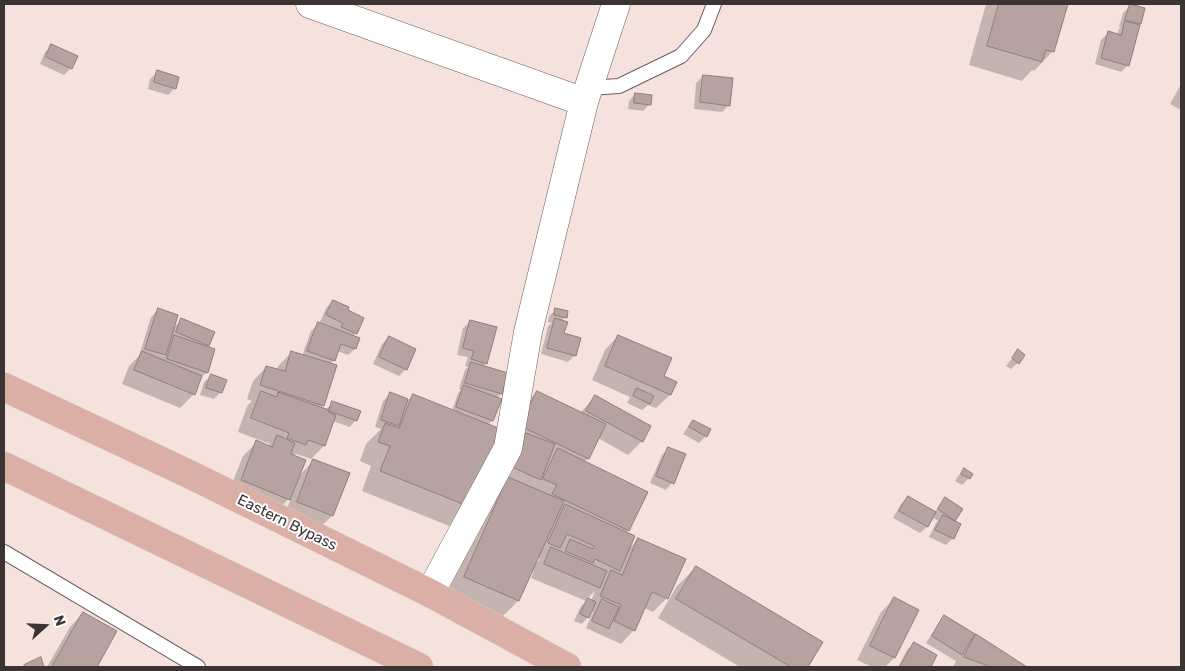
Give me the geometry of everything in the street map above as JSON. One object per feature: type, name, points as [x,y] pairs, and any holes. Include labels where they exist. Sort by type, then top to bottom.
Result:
[{"type":"main road","name":"Eastern Bypass","points":[[4,387],[191,475],[430,593],[566,667]]},
{"type":"main road","points":[[4,466],[419,667]]},
{"type":"street","points":[[310,4],[586,95]]},
{"type":"street","points":[[430,593],[508,448],[528,332],[586,95],[616,4]]},
{"type":"lane","points":[[586,95],[618,86],[681,56],[704,30],[714,4]]},
{"type":"lane","points":[[4,552],[198,667]]},
{"type":"building","points":[[999,4],[1068,4],[1054,52],[1046,50],[1042,62],[987,46]]},
{"type":"building","points":[[1130,4],[1145,8],[1141,24],[1125,20]]},
{"type":"building","points":[[1125,21],[1140,25],[1129,66],[1101,58],[1108,31],[1121,35]]},
{"type":"building","points":[[51,44],[78,56],[72,69],[46,57]]},
{"type":"building","points":[[157,70],[179,77],[176,89],[154,82]]},
{"type":"building","points":[[703,75],[733,78],[730,106],[700,102]]},
{"type":"building","points":[[635,93],[652,95],[651,105],[634,103]]},
{"type":"building","points":[[333,300],[349,307],[348,310],[364,318],[357,334],[341,327],[343,323],[326,315]]},
{"type":"building","points":[[158,308],[178,315],[166,355],[145,349]]},
{"type":"building","points":[[555,308],[568,311],[567,318],[554,315]]},
{"type":"building","points":[[181,318],[215,332],[209,346],[176,332]]},
{"type":"building","points":[[555,318],[568,322],[564,333],[581,338],[576,356],[547,348]]},
{"type":"building","points":[[470,320],[497,327],[487,364],[471,359],[474,351],[463,348]]},
{"type":"building","points":[[318,322],[360,338],[356,349],[341,344],[335,361],[307,351]]},
{"type":"building","points":[[174,335],[215,349],[208,373],[167,359]]},
{"type":"building","points":[[618,335],[672,358],[664,376],[677,382],[671,395],[605,366]]},
{"type":"building","points":[[389,336],[416,349],[407,370],[379,357]]},
{"type":"building","points":[[1018,349],[1025,355],[1019,364],[1012,358]]},
{"type":"building","points":[[142,351],[202,376],[195,395],[134,370]]},
{"type":"building","points":[[291,351],[337,365],[324,406],[260,385],[266,366],[285,371]]},
{"type":"building","points":[[471,362],[508,373],[502,394],[465,383]]},
{"type":"building","points":[[211,374],[227,380],[222,393],[206,388]]},
{"type":"building","points":[[464,385],[502,399],[493,421],[456,407]]},
{"type":"building","points":[[637,388],[654,396],[650,404],[633,396]]},
{"type":"building","points":[[261,391],[277,397],[278,392],[329,410],[328,412],[336,415],[325,446],[308,440],[306,445],[287,438],[289,433],[251,418]]},
{"type":"building","points":[[537,391],[606,424],[589,459],[520,426]]},
{"type":"building","points":[[390,392],[408,399],[399,426],[381,420]]},
{"type":"building","points":[[413,394],[503,430],[473,508],[380,471],[390,446],[378,442],[385,423],[399,428]]},
{"type":"building","points":[[595,395],[651,426],[643,442],[586,411]]},
{"type":"building","points":[[332,401],[361,411],[357,421],[329,411]]},
{"type":"building","points":[[693,420],[711,429],[707,437],[689,427]]},
{"type":"building","points":[[526,433],[555,444],[541,480],[512,467]]},
{"type":"building","points":[[277,435],[295,443],[291,454],[306,460],[290,500],[241,480],[256,440],[272,447]]},
{"type":"building","points":[[668,447],[686,454],[674,484],[656,476]]},
{"type":"building","points":[[558,448],[648,492],[629,531],[552,494],[557,485],[543,479]]},
{"type":"building","points":[[313,459],[350,473],[333,516],[297,502]]},
{"type":"building","points":[[964,468],[973,474],[970,479],[961,474]]},
{"type":"building","points":[[508,477],[564,501],[519,601],[464,577]]},
{"type":"building","points":[[908,496],[936,512],[928,527],[899,511]]},
{"type":"building","points":[[945,497],[963,509],[955,521],[938,509]]},
{"type":"building","points":[[565,504],[635,536],[620,571],[595,559],[593,563],[565,551],[570,539],[593,549],[594,546],[567,534],[560,548],[548,543]]},
{"type":"building","points":[[943,515],[961,524],[954,539],[935,530]]},
{"type":"building","points":[[638,538],[686,559],[668,599],[652,592],[635,631],[614,621],[621,605],[600,596],[611,570],[622,575]]},
{"type":"building","points":[[551,547],[607,571],[600,588],[544,564]]},
{"type":"building","points":[[696,566],[823,642],[808,667],[791,667],[676,599]]},
{"type":"building","points":[[894,597],[919,610],[895,658],[870,646]]},
{"type":"building","points":[[588,598],[596,602],[589,618],[580,614]]},
{"type":"building","points":[[602,599],[619,607],[609,629],[592,621]]},
{"type":"building","points":[[83,612],[117,631],[97,667],[52,667]]},
{"type":"building","points":[[944,615],[975,634],[962,655],[932,636]]},
{"type":"building","points":[[976,634],[1027,667],[991,667],[964,657]]},
{"type":"building","points":[[914,642],[937,655],[931,667],[900,667]]},
{"type":"building","points":[[41,657],[44,667],[24,667],[24,665]]}]
